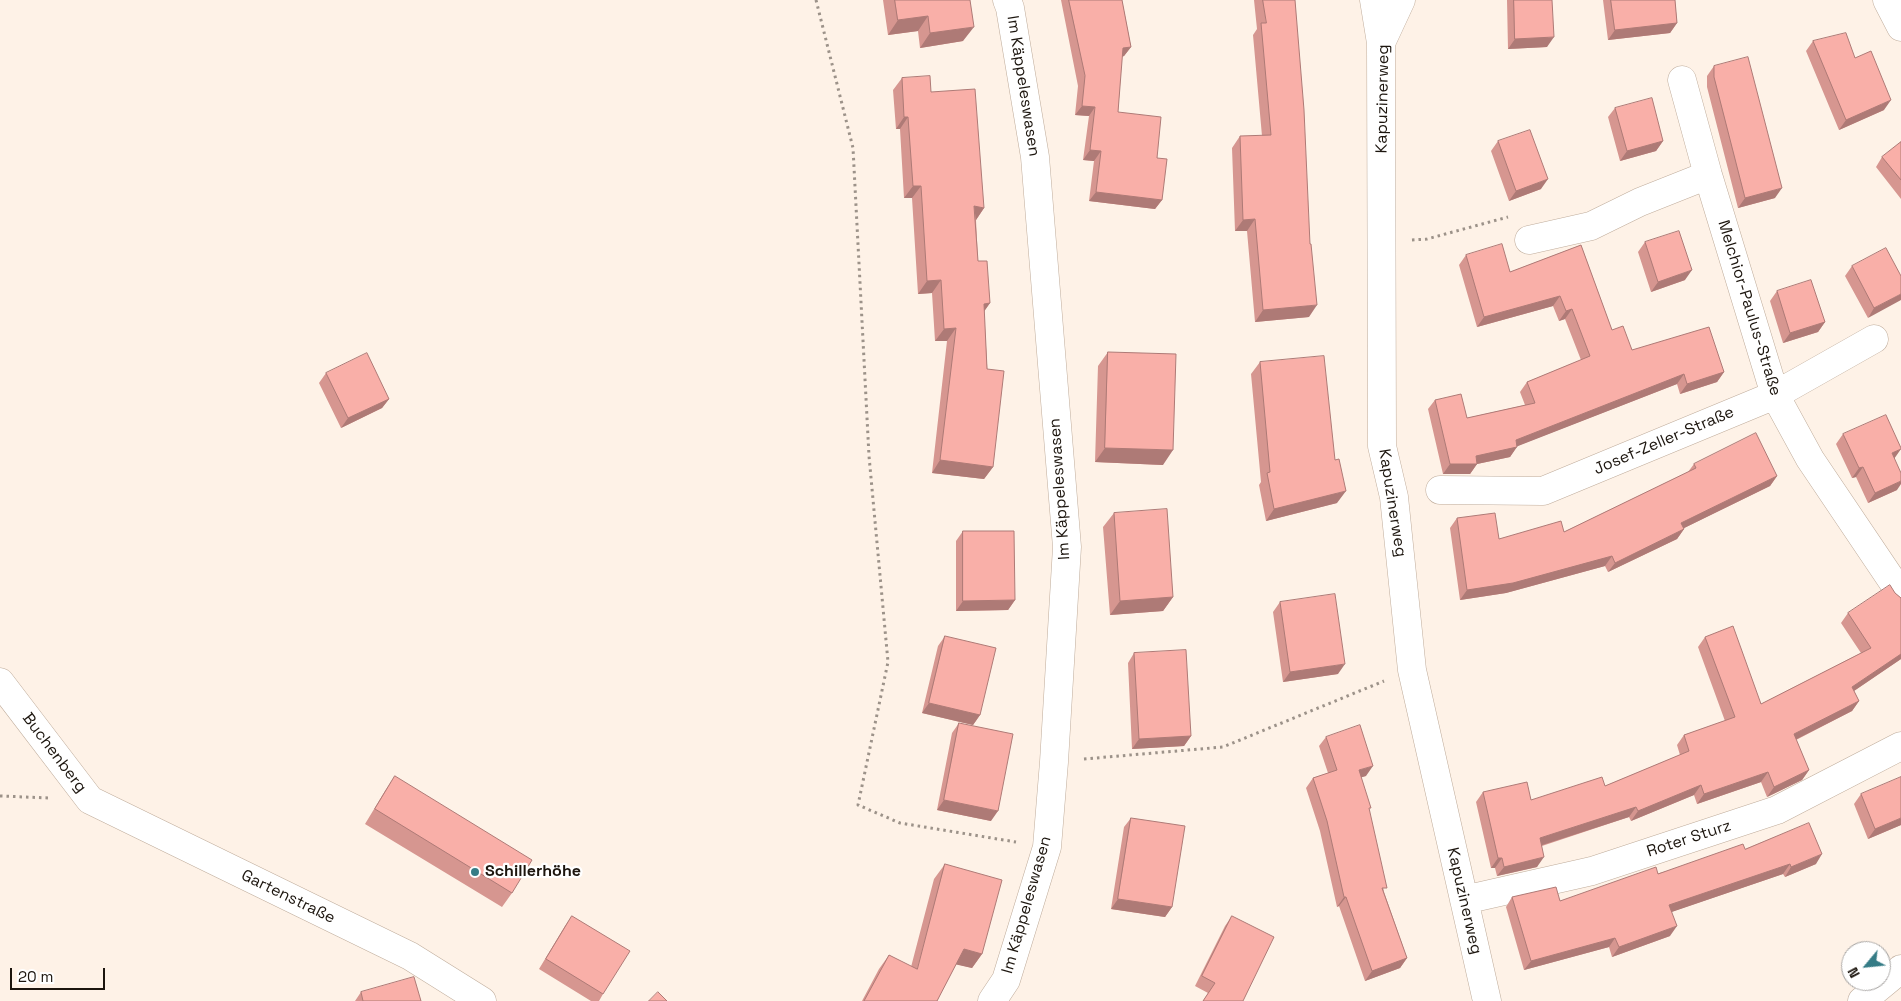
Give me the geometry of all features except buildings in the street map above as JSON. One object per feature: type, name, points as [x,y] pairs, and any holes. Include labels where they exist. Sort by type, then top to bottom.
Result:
[{"type":"street","name":"Im Käppeleswasen","points":[[992,1001],[1006,980],[1046,847],[1054,762],[1067,547],[1035,157],[1010,8],[1007,0]]},
{"type":"street","points":[[1374,0],[1381,43]]},
{"type":"street","name":"Kapuzinerweg","points":[[1401,0],[1381,43],[1382,446],[1394,497],[1412,670],[1486,1001]]},
{"type":"street","points":[[1887,0],[1901,28]]},
{"type":"street","name":"Melchior-Paulus-Straße","points":[[1682,80],[1708,175],[1775,395],[1810,459],[1901,594]]},
{"type":"street","points":[[1530,240],[1591,226],[1640,202],[1708,175]]},
{"type":"street","name":"Josef-Zeller-Straße","points":[[1440,490],[1542,491],[1775,395],[1874,339]]},
{"type":"street","name":"Buchenberg","points":[[0,682],[90,800]]},
{"type":"street","name":"Roter Sturz","points":[[1464,900],[1592,872],[1777,810],[1901,746]]},
{"type":"street","name":"Gartenstraße","points":[[90,800],[410,956],[482,1001]]},
{"type":"street","points":[[1862,1001],[1901,969]]},
{"type":"path","points":[[816,0],[853,148],[869,456],[888,662],[858,805],[900,823],[1046,847]]},
{"type":"path","points":[[1427,239],[1517,215],[1530,240]]},
{"type":"path","points":[[1054,762],[1223,747],[1412,670]]},
{"type":"path","points":[[0,796],[90,800]]},
{"type":"place","name":"Schillerhöhe","points":[[475,872]]}]
